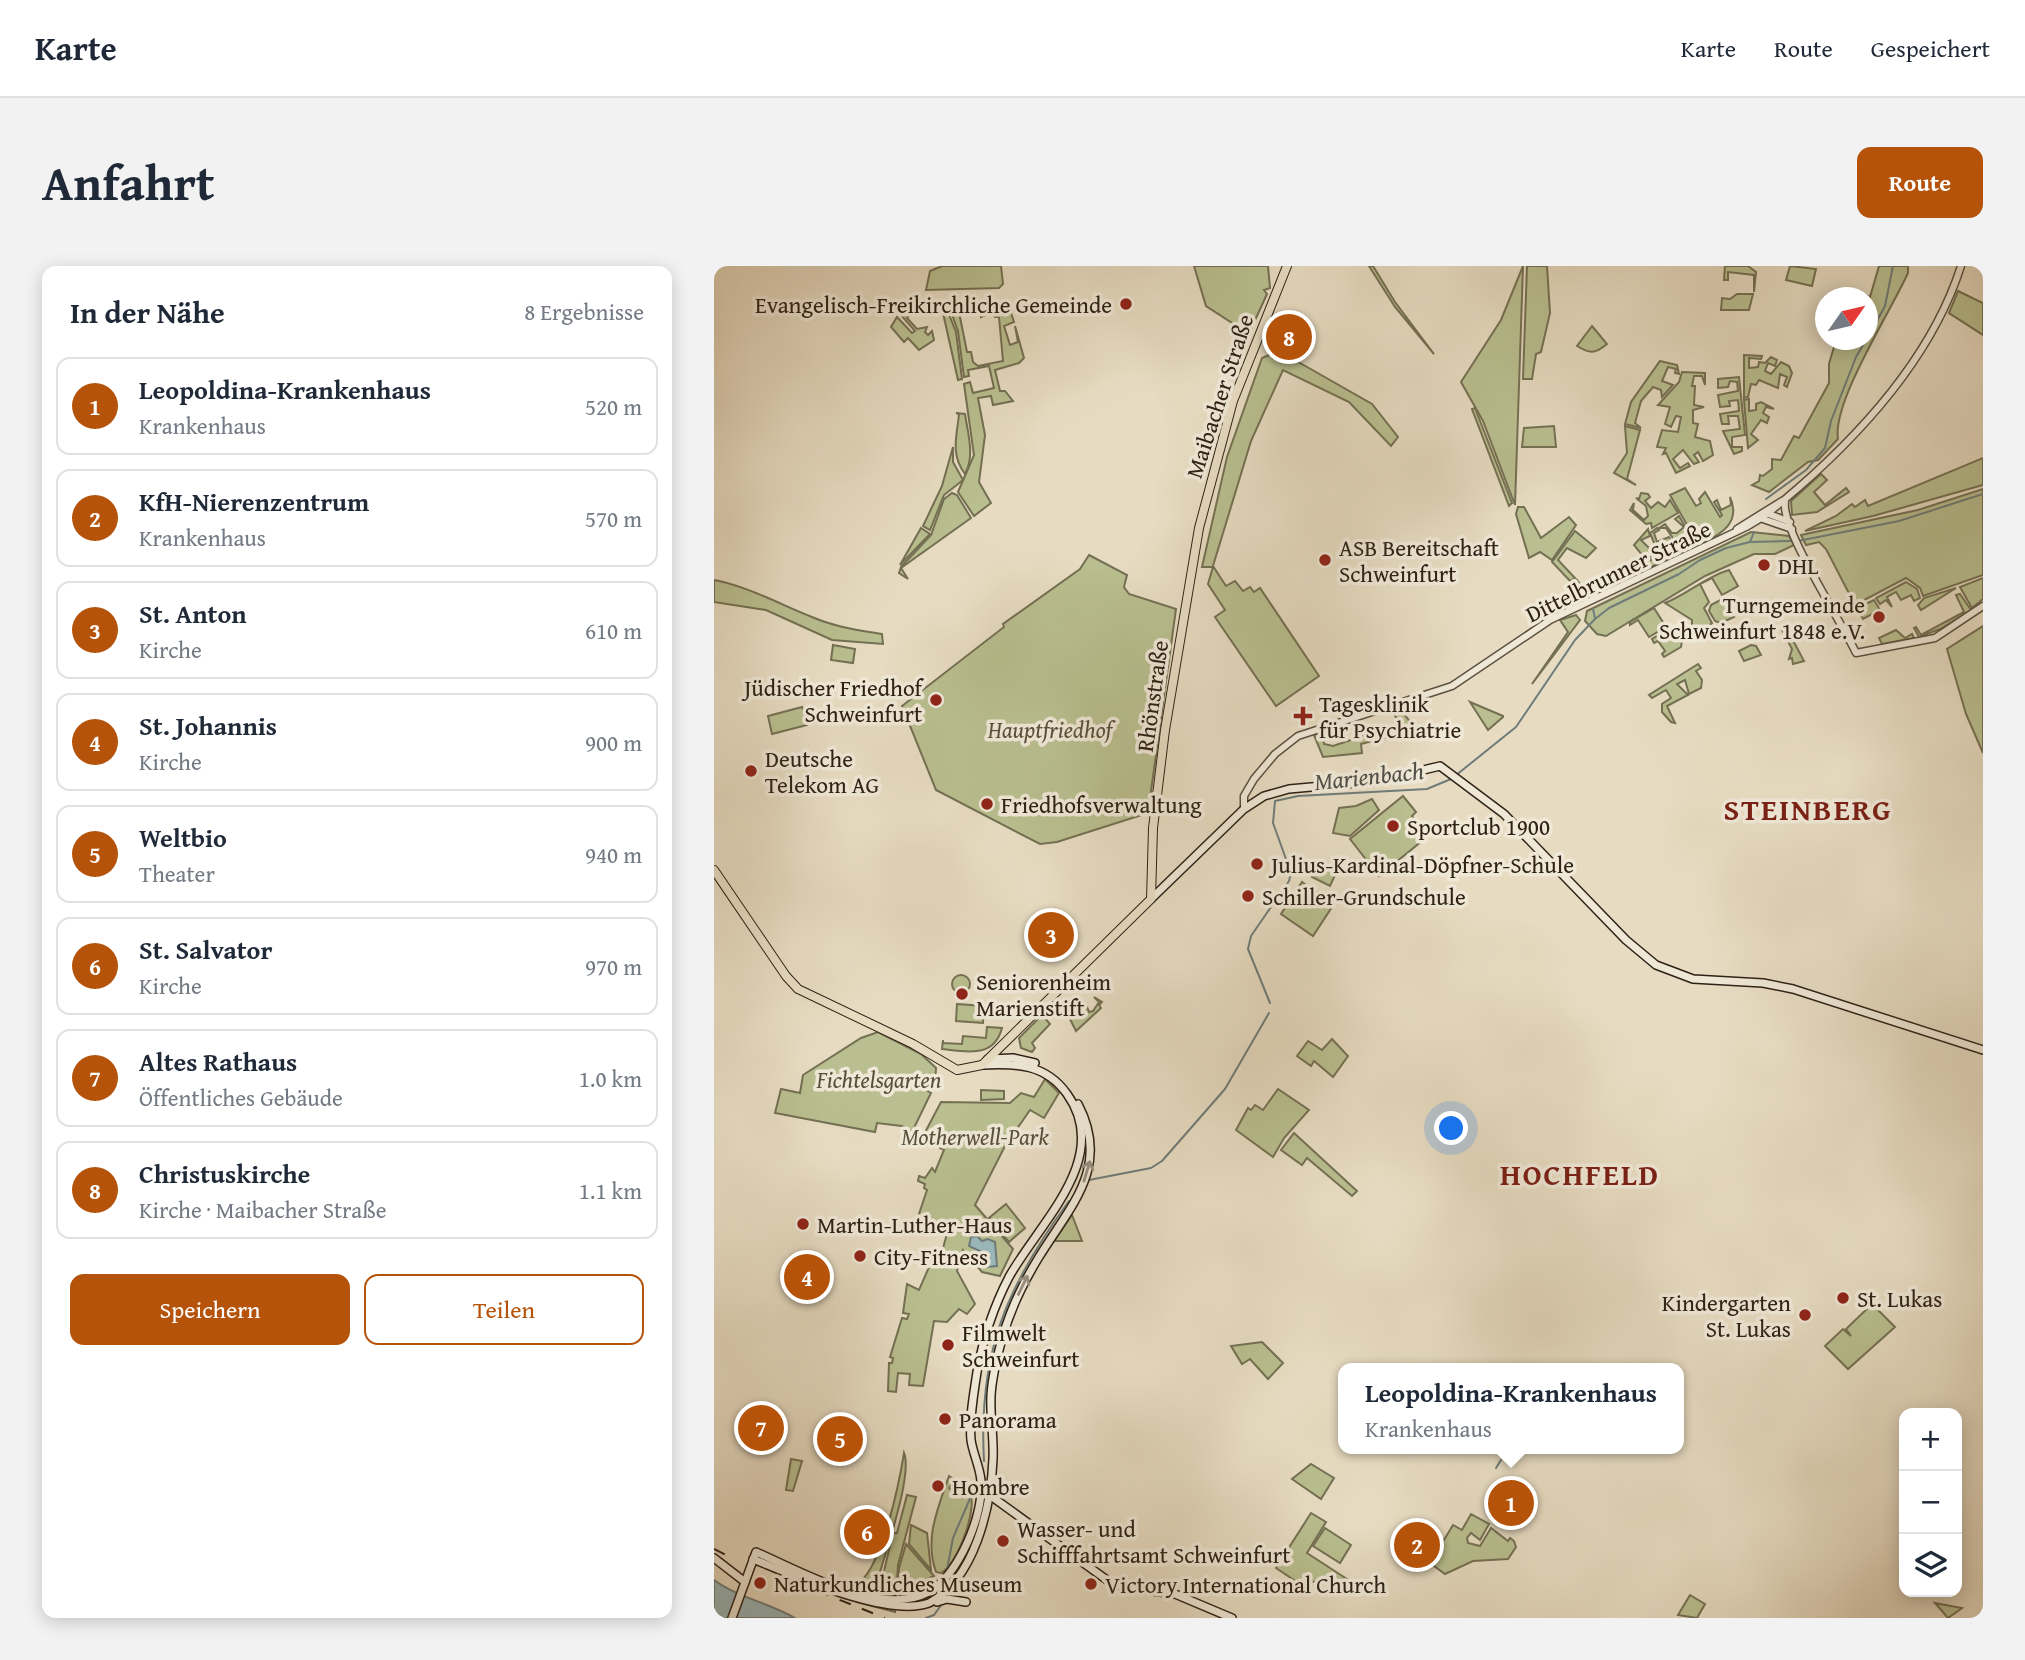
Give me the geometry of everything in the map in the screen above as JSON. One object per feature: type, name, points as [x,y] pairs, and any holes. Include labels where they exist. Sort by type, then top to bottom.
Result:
[{"type":"main road","name":"Maibacher Straße","points":[[1205,500],[1243,374],[1287,266]]},
{"type":"main road","name":"Rhönstraße","points":[[1151,900],[1151,849],[1165,730],[1205,500]]},
{"type":"main road","points":[[985,1062],[1244,809],[1264,796],[1280,790],[1364,783],[1433,766],[1449,772],[1504,814],[1626,940],[1664,970],[1693,979],[1763,983],[1793,989],[1983,1050]]},
{"type":"main road","points":[[714,870],[795,986],[957,1070],[985,1062],[1026,1060],[1058,1077],[1071,1091],[1087,1120],[1092,1142],[1088,1170],[1076,1199],[1026,1279],[1009,1316],[991,1395],[993,1460],[990,1495],[964,1567],[948,1590],[926,1605]]},
{"type":"main road","points":[[909,1605],[936,1587],[956,1566],[967,1541],[981,1490],[971,1441],[978,1371],[988,1328],[1010,1276],[1078,1165],[1082,1141],[1078,1112],[1064,1090],[1052,1078],[1028,1066],[985,1062]]},
{"type":"main road","points":[[1065,1190],[1076,1199]]},
{"type":"main road","points":[[976,1460],[985,1463],[993,1460]]},
{"type":"main road","points":[[981,1490],[1105,1579],[1124,1587],[1175,1594],[1232,1618]]},
{"type":"main road","points":[[732,1618],[755,1555],[827,1585],[874,1600],[909,1605],[926,1605],[947,1599],[966,1602]]},
{"type":"main road","points":[[714,1558],[745,1582]]},
{"type":"street","name":"Dittelbrunner Straße","points":[[1244,809],[1244,796],[1254,779],[1275,754],[1298,736],[1452,686],[1547,622],[1781,506],[1784,499],[1851,437],[1902,376],[1944,312],[1961,266]]},
{"type":"street","points":[[1784,499],[1785,510],[1798,544],[1856,653],[1935,638],[1983,606]]},
{"type":"street","points":[[1767,512],[1792,529]]},
{"type":"street","points":[[1759,517],[1792,529]]},
{"type":"green space","points":[[942,266],[1001,266],[1003,284],[999,288],[926,290],[930,271]]},
{"type":"green space","points":[[1194,266],[1268,266],[1270,288],[1264,290],[1267,294],[1251,329],[1243,330],[1206,306]]},
{"type":"green space","points":[[1369,266],[1373,266],[1395,302],[1434,354],[1395,307]]},
{"type":"green space","points":[[1523,266],[1515,505],[1483,421],[1461,382],[1501,320]]},
{"type":"green space","points":[[1527,266],[1547,266],[1550,313],[1541,352],[1536,354],[1532,379],[1523,379]]},
{"type":"green space","points":[[1725,266],[1748,266],[1756,272],[1754,292],[1754,275],[1728,272],[1728,280],[1724,280]]},
{"type":"green space","points":[[1790,266],[1816,269],[1812,286],[1786,280]]},
{"type":"green space","points":[[1879,266],[1908,266],[1908,273],[1878,330],[1878,287],[1873,287]]},
{"type":"green space","points":[[1958,291],[1983,303],[1983,335],[1949,313]]},
{"type":"green space","points":[[1737,294],[1753,294],[1749,310],[1721,310],[1722,298],[1730,299]]},
{"type":"green space","points":[[913,304],[919,304],[907,318],[917,329],[927,327],[925,332],[928,335],[932,331],[934,340],[919,350],[908,338],[904,342],[891,327],[897,317],[912,333],[915,331],[900,314]]},
{"type":"green space","points":[[1001,311],[1011,313],[1014,322],[1004,326],[1010,345],[1018,342],[1015,326],[1024,358],[1019,363],[995,370],[1000,391],[1005,391],[1013,401],[993,405],[991,396],[978,398],[985,435],[979,482],[991,503],[974,516],[958,492],[974,455],[964,384],[970,382],[973,393],[994,388],[989,366],[968,370],[969,376],[964,377],[958,331],[951,312],[959,312],[967,352],[971,352],[973,362],[978,366],[1003,361],[999,317],[995,317],[993,312],[998,315]]},
{"type":"green space","points":[[948,312],[956,332],[962,379],[958,380],[943,313]]},
{"type":"green space","points":[[1592,326],[1607,344],[1592,352],[1577,346]]},
{"type":"green space","points":[[1833,350],[1867,350],[1844,403],[1838,439],[1818,460],[1808,462],[1769,492],[1752,485],[1759,481],[1760,475],[1763,476],[1772,469],[1772,459],[1781,460],[1794,436],[1799,438],[1829,383],[1829,364]]},
{"type":"green space","points":[[1279,351],[1372,404],[1398,437],[1391,446],[1349,402],[1283,370],[1251,441],[1213,566],[1226,586],[1235,581],[1243,591],[1250,587],[1254,592],[1260,588],[1319,676],[1276,706],[1215,617],[1225,610],[1208,584],[1213,567],[1202,567],[1227,457],[1262,358]]},
{"type":"green space","points":[[1744,355],[1762,356],[1761,359],[1749,358],[1749,368],[1758,367],[1759,362],[1765,363],[1771,357],[1777,360],[1775,366],[1768,363],[1765,371],[1771,374],[1781,362],[1789,366],[1792,373],[1787,387],[1784,385],[1787,377],[1780,374],[1778,388],[1759,380],[1756,385],[1751,384],[1748,397],[1744,398]]},
{"type":"green space","points":[[1660,361],[1677,365],[1679,374],[1675,373],[1676,369],[1668,367],[1662,381],[1673,385],[1662,397],[1661,390],[1653,387],[1641,401],[1635,423],[1641,428],[1625,424],[1631,402]]},
{"type":"green space","points":[[1682,372],[1705,373],[1705,385],[1702,376],[1694,376],[1694,405],[1704,407],[1693,410],[1693,423],[1698,424],[1695,437],[1710,441],[1713,455],[1703,461],[1698,452],[1694,455],[1699,462],[1694,464],[1683,450],[1673,459],[1680,468],[1688,463],[1690,466],[1676,473],[1666,453],[1663,454],[1666,448],[1657,447],[1662,430],[1678,432],[1681,417],[1676,416],[1671,427],[1665,424],[1670,407],[1658,405],[1679,382]]},
{"type":"green space","points":[[1739,377],[1745,435],[1732,437],[1732,447],[1742,447],[1742,451],[1734,454],[1723,431],[1740,429],[1738,416],[1728,416],[1729,424],[1722,424],[1720,414],[1739,411],[1738,400],[1729,401],[1730,406],[1720,407],[1718,395],[1738,391],[1737,382],[1730,381],[1728,387],[1718,388],[1718,379]]},
{"type":"green space","points":[[1749,399],[1749,411],[1756,410],[1756,404],[1761,402],[1774,409],[1766,407],[1763,413],[1769,417],[1767,423],[1761,420],[1751,434],[1758,440],[1748,448],[1744,400]]},
{"type":"green space","points":[[1475,408],[1512,503],[1509,506],[1472,409]]},
{"type":"green space","points":[[956,413],[965,414],[969,437],[970,460],[965,474],[957,459],[959,414]]},
{"type":"green space","points":[[1554,426],[1556,447],[1522,447],[1524,428]]},
{"type":"green space","points":[[1625,426],[1640,430],[1627,479],[1636,485],[1614,473],[1627,453]]},
{"type":"green space","points":[[953,447],[953,462],[963,480],[944,495],[930,530],[923,526],[942,486]]},
{"type":"green space","points":[[1983,458],[1983,485],[1873,516],[1805,531],[1836,516],[1852,504],[1855,507],[1865,500],[1868,506]]},
{"type":"green space","points":[[1821,474],[1827,480],[1814,492],[1825,505],[1846,488],[1849,492],[1817,512],[1792,515],[1791,501]]},
{"type":"green space","points":[[1685,488],[1696,506],[1701,503],[1699,499],[1705,492],[1720,517],[1722,515],[1714,502],[1717,500],[1721,510],[1731,505],[1730,497],[1733,506],[1731,521],[1726,528],[1699,546],[1670,495]]},
{"type":"green space","points":[[1983,489],[1983,575],[1923,596],[1920,588],[1906,578],[1855,605],[1826,549],[1819,542],[1806,545],[1801,535],[1918,510]]},
{"type":"green space","points":[[952,493],[957,495],[971,518],[901,568],[908,579],[899,573],[901,567],[931,535],[944,499]]},
{"type":"green space","points":[[1641,493],[1650,497],[1645,501],[1651,508],[1658,502],[1665,507],[1670,500],[1678,513],[1652,528],[1651,523],[1646,524],[1630,510],[1634,503],[1633,510],[1644,520],[1648,516],[1646,506],[1636,498],[1639,499]]},
{"type":"green space","points":[[1518,507],[1524,507],[1541,538],[1569,517],[1576,525],[1552,560],[1540,552],[1529,558],[1516,514]]},
{"type":"green space","points":[[1679,516],[1690,535],[1676,543],[1666,528],[1659,528],[1665,524],[1672,533],[1677,533],[1684,527],[1675,519]]},
{"type":"green space","points":[[921,528],[930,534],[900,565]]},
{"type":"green space","points":[[1657,528],[1659,530],[1654,533],[1657,542],[1669,537],[1672,543],[1650,557],[1651,560],[1689,540],[1694,546],[1572,606],[1571,601],[1575,597],[1571,590],[1577,580],[1587,593],[1601,583],[1606,587],[1643,556],[1634,545],[1648,529],[1650,536],[1641,540],[1649,548],[1655,545],[1650,533]]},
{"type":"green space","points":[[1575,531],[1596,548],[1586,558],[1567,548],[1558,560],[1575,578],[1570,581],[1552,562]]},
{"type":"green space","points":[[1751,532],[1789,536],[1794,545],[1775,554],[1754,554],[1705,576],[1606,636],[1597,634],[1585,621],[1587,611]]},
{"type":"green space","name":"Hauptfriedhof","points":[[1089,555],[1127,575],[1124,587],[1129,594],[1176,609],[1148,813],[1057,842],[1040,844],[936,790],[902,706],[1004,627],[1003,624],[1080,569]]},
{"type":"green space","points":[[1729,570],[1738,586],[1722,595],[1712,578],[1700,584],[1709,602],[1704,608],[1712,623],[1700,634],[1692,626],[1692,620],[1665,603],[1712,577]]},
{"type":"green space","points":[[1983,578],[1983,599],[1972,608],[1960,587]]},
{"type":"green space","points":[[714,580],[752,591],[829,623],[882,634],[883,644],[832,640],[766,610],[714,602]]},
{"type":"green space","points":[[1906,582],[1917,589],[1920,598],[1914,601],[1911,595],[1901,600],[1896,592],[1887,597],[1892,607],[1886,600],[1880,604],[1876,598]]},
{"type":"green space","points":[[1956,588],[1921,610],[1918,605],[1924,598]]},
{"type":"green space","points":[[1960,594],[1971,610],[1940,629],[1919,637],[1914,628],[1916,627],[1921,635],[1964,612],[1956,595]]},
{"type":"green space","points":[[1724,598],[1734,617],[1721,623],[1715,621],[1709,611],[1711,605]]},
{"type":"green space","points":[[1874,600],[1880,610],[1863,619],[1857,608]]},
{"type":"green space","points":[[1654,608],[1666,627],[1649,637],[1638,620],[1630,625],[1630,622]]},
{"type":"green space","points":[[1576,615],[1580,620],[1532,684],[1568,632],[1560,620]]},
{"type":"green space","points":[[1983,626],[1983,753],[1966,714],[1947,649]]},
{"type":"green space","points":[[1786,627],[1804,661],[1793,664],[1792,658],[1789,659],[1792,649],[1782,630]]},
{"type":"green space","points":[[1669,629],[1675,630],[1682,640],[1681,647],[1664,657],[1662,654],[1665,651],[1658,641],[1654,643],[1652,639]]},
{"type":"green space","points":[[1896,630],[1905,638],[1912,634],[1914,638],[1882,644],[1879,638]]},
{"type":"green space","points":[[833,645],[855,649],[853,663],[831,660]]},
{"type":"green space","points":[[1751,645],[1756,646],[1761,655],[1744,661],[1739,651]]},
{"type":"green space","points":[[1698,664],[1701,668],[1696,671],[1702,680],[1701,688],[1689,694],[1685,680],[1677,684],[1688,695],[1667,706],[1675,723],[1671,722],[1662,712],[1662,704],[1671,698],[1666,690],[1652,698],[1649,695]]},
{"type":"green space","points":[[1470,702],[1503,716],[1503,717],[1488,730]]},
{"type":"green space","points":[[802,707],[807,725],[772,734],[768,716]]},
{"type":"green space","points":[[1401,710],[1414,727],[1408,731],[1401,722],[1389,731],[1392,735],[1361,744],[1362,753],[1323,757],[1314,735],[1323,732],[1324,744],[1333,746],[1393,726],[1397,720],[1394,713]]},
{"type":"green space","name":"Sportclub 1900","points":[[1403,796],[1416,812],[1412,816],[1428,836],[1379,876],[1350,839]]},
{"type":"green space","points":[[1372,799],[1379,810],[1350,836],[1333,833],[1339,808],[1356,806]]},
{"type":"green space","points":[[1318,864],[1336,873],[1330,886],[1312,877]]},
{"type":"green space","points":[[1302,882],[1334,904],[1313,936],[1281,914]]},
{"type":"green space","points":[[961,975],[967,978],[970,984],[967,990],[961,993],[955,990],[952,984],[955,978]]},
{"type":"green space","points":[[1094,997],[1102,1002],[1099,1005],[1101,1008],[1076,1031],[1069,1017],[1074,1013],[1082,1014],[1086,1004],[1089,1012],[1093,1011],[1099,1002]]},
{"type":"green space","points":[[957,1004],[984,1006],[983,1023],[956,1021]]},
{"type":"green space","points":[[1042,1015],[1050,1024],[1032,1043],[1035,1048],[1032,1052],[1021,1048],[1019,1038]]},
{"type":"green space","points":[[987,1027],[1002,1028],[998,1038],[986,1049],[970,1052],[942,1049],[943,1040],[943,1043],[962,1044],[963,1036],[986,1038]]},
{"type":"green space","name":"Fichtelsgarten","points":[[878,1032],[921,1054],[936,1068],[935,1085],[925,1080],[921,1087],[931,1093],[912,1132],[902,1126],[877,1123],[875,1132],[775,1113],[781,1089],[800,1093],[803,1075],[861,1038]]},
{"type":"green space","points":[[1332,1039],[1348,1056],[1333,1077],[1314,1061],[1311,1066],[1297,1056],[1308,1041],[1322,1050]]},
{"type":"green space","name":"Motherwell-Park","points":[[1045,1079],[1059,1093],[1044,1118],[1030,1110],[1005,1146],[975,1205],[1013,1249],[1000,1276],[982,1272],[963,1250],[957,1271],[975,1304],[967,1314],[959,1309],[947,1322],[934,1321],[923,1386],[909,1385],[910,1374],[898,1373],[896,1392],[888,1391],[889,1363],[892,1363],[893,1358],[890,1357],[902,1318],[907,1319],[909,1314],[903,1313],[907,1284],[919,1290],[933,1258],[940,1259],[948,1230],[916,1223],[927,1190],[924,1188],[925,1184],[918,1181],[919,1176],[925,1178],[932,1168],[935,1172],[944,1150],[922,1138],[941,1102],[1010,1103],[1021,1093],[1034,1097]]},
{"type":"green space","points":[[1278,1089],[1309,1110],[1284,1138],[1273,1157],[1236,1130],[1248,1108],[1251,1110],[1255,1105],[1263,1110]]},
{"type":"green space","points":[[981,1090],[1004,1091],[1004,1099],[981,1100]]},
{"type":"green space","points":[[1294,1133],[1357,1191],[1352,1196],[1307,1158],[1302,1165],[1281,1150]]},
{"type":"green space","points":[[1006,1204],[1025,1228],[1009,1242],[989,1218]]},
{"type":"green space","points":[[1072,1215],[1082,1241],[1054,1241]]},
{"type":"green space","points":[[1872,1304],[1895,1327],[1848,1369],[1825,1346],[1843,1329],[1851,1336],[1846,1329]]},
{"type":"green space","points":[[1262,1342],[1283,1363],[1268,1379],[1250,1359],[1242,1364],[1231,1346]]},
{"type":"green space","points":[[904,1453],[906,1464],[902,1496],[878,1579],[859,1587],[850,1583],[860,1582],[876,1558],[889,1522]]},
{"type":"green space","points":[[791,1459],[802,1461],[793,1491],[786,1490]]},
{"type":"green space","points":[[1311,1464],[1334,1478],[1321,1499],[1292,1479]]},
{"type":"green space","points":[[949,1476],[955,1480],[949,1488],[962,1498],[968,1489],[972,1507],[960,1547],[954,1559],[941,1573],[936,1572],[931,1548],[937,1512]]},
{"type":"green space","points":[[907,1495],[916,1497],[898,1565],[895,1612],[857,1602],[863,1590],[872,1586],[874,1589],[881,1584],[893,1533],[897,1533]]},
{"type":"green space","points":[[1311,1513],[1326,1522],[1307,1553],[1350,1581],[1297,1582],[1276,1568]]},
{"type":"green space","points":[[1471,1514],[1489,1524],[1480,1540],[1471,1533],[1467,1538],[1468,1543],[1480,1546],[1491,1528],[1508,1541],[1510,1538],[1514,1541],[1516,1547],[1508,1559],[1473,1561],[1445,1574],[1430,1563],[1453,1525],[1462,1530]]},
{"type":"green space","points":[[911,1525],[927,1533],[931,1570],[909,1544]]},
{"type":"green space","points":[[1325,1528],[1351,1545],[1340,1563],[1313,1546]]},
{"type":"green space","points":[[906,1544],[934,1576],[898,1592],[899,1568]]},
{"type":"green space","points":[[1690,1595],[1705,1604],[1697,1618],[1678,1615]]},
{"type":"green space","points":[[1935,1603],[1962,1608],[1948,1618]]},
{"type":"water","points":[[977,1236],[982,1241],[988,1239],[995,1242],[997,1266],[986,1267],[983,1261],[986,1254],[969,1246],[971,1237]]},
{"type":"water","points":[[714,1580],[734,1591],[795,1618],[714,1618]]},
{"type":"waterway","name":"Marienbach","points":[[1878,319],[1885,306],[1893,266]]},
{"type":"waterway","name":"Marienbach","points":[[1766,499],[1806,470],[1825,448],[1831,421],[1860,350]]},
{"type":"waterway","points":[[1798,541],[1899,521],[1983,494]]},
{"type":"waterway","name":"Marienbach","points":[[1455,776],[1516,727],[1575,640],[1595,619],[1609,608],[1679,574],[1700,560],[1726,548],[1750,542],[1754,532]]},
{"type":"waterway","points":[[1750,542],[1792,541]]},
{"type":"waterway","points":[[1593,609],[1595,618]]},
{"type":"waterway","name":"Marienbach","points":[[1270,1003],[1248,949],[1251,936],[1289,881],[1291,873],[1273,823],[1275,801],[1298,796],[1427,789],[1451,779]]},
{"type":"waterway","name":"Marienbach","points":[[1089,1180],[1151,1168],[1162,1161],[1225,1089],[1269,1013]]},
{"type":"waterway","name":"Marienbach","points":[[984,1461],[986,1387],[1001,1323],[1028,1263],[1069,1201]]},
{"type":"waterway","points":[[1496,1468],[1501,1460]]},
{"type":"waterway","name":"Marienbach","points":[[947,1570],[953,1538],[972,1494]]},
{"type":"waterway","name":"Marienbach","points":[[926,1618],[934,1615],[942,1604]]},
{"type":"railway","points":[[714,1549],[730,1557]]},
{"type":"railway","points":[[795,1582],[885,1618]]},
{"type":"place","name":"Evangelisch-Freikirchliche Gemeinde","points":[[1126,304]]},
{"type":"place","name":"Christuskirche","points":[[1289,337]]},
{"type":"place","name":"ASB Bereitschaft Schweinfurt","points":[[1325,560]]},
{"type":"place","name":"DHL","points":[[1764,565]]},
{"type":"place","name":"Turngemeinde Schweinfurt 1848 e.V.","points":[[1879,617]]},
{"type":"place","name":"Jüdischer Friedhof Schweinfurt","points":[[936,700]]},
{"type":"place","name":"Tagesklinik für Psychiatrie","points":[[1303,716]]},
{"type":"place","name":"Deutsche Telekom AG","points":[[751,771]]},
{"type":"place","name":"Friedhofsverwaltung","points":[[987,804]]},
{"type":"place","name":"Sportclub 1900","points":[[1393,826]]},
{"type":"place","name":"Julius-Kardinal-Döpfner-Schule","points":[[1257,864]]},
{"type":"place","name":"Schiller-Grundschule","points":[[1248,896]]},
{"type":"place","name":"St. Anton","points":[[1051,935]]},
{"type":"place","name":"Seniorenheim Marienstift","points":[[962,994]]},
{"type":"place","name":"Martin-Luther-Haus","points":[[803,1224]]},
{"type":"place","name":"City-Fitness","points":[[860,1256]]},
{"type":"place","name":"St. Johannis","points":[[807,1277]]},
{"type":"place","name":"St. Lukas","points":[[1843,1298]]},
{"type":"place","name":"Kindergarten St. Lukas","points":[[1805,1315]]},
{"type":"place","name":"Filmwelt Schweinfurt","points":[[948,1345]]},
{"type":"place","name":"Panorama","points":[[945,1419]]},
{"type":"place","name":"Altes Rathaus","points":[[761,1428]]},
{"type":"place","name":"Weltbio","points":[[840,1439]]},
{"type":"place","name":"Hombre","points":[[938,1486]]},
{"type":"place","name":"Leopoldina-Krankenhaus","points":[[1511,1503]]},
{"type":"place","name":"St. Salvator","points":[[867,1532]]},
{"type":"place","name":"Wasser- und Schifffahrtsamt Schweinfurt","points":[[1003,1541]]},
{"type":"place","name":"KfH-Nierenzentrum","points":[[1417,1545]]},
{"type":"place","name":"Naturkundliches Museum","points":[[760,1583]]},
{"type":"place","name":"Victory International Church","points":[[1091,1584]]},
{"type":"district","name":"STEINBERG","points":[[1808,809]]},
{"type":"district","name":"HOCHFELD","points":[[1580,1174]]}]
